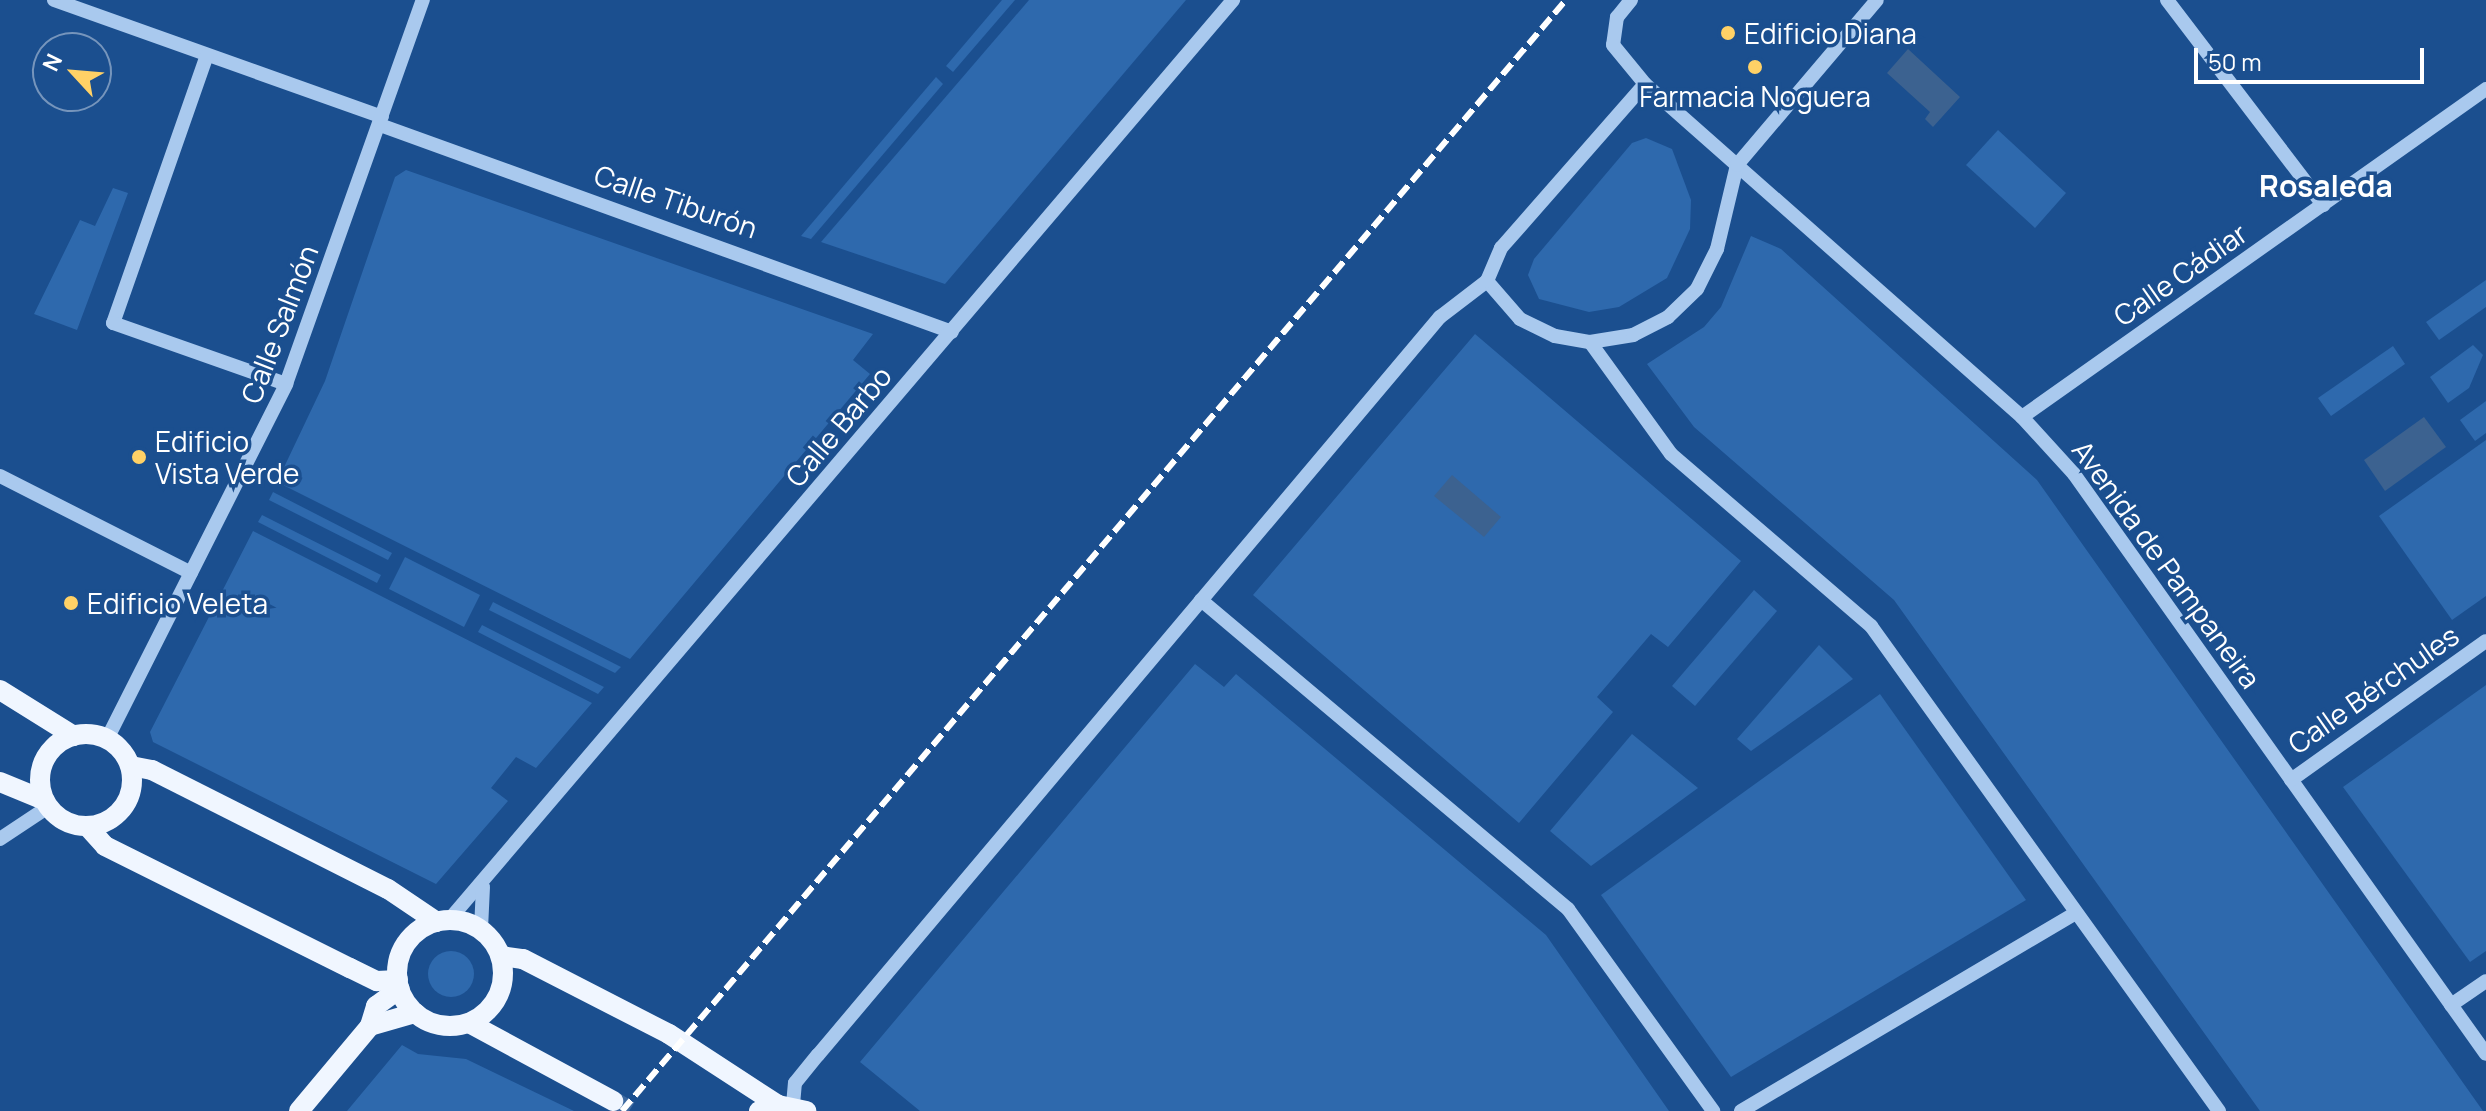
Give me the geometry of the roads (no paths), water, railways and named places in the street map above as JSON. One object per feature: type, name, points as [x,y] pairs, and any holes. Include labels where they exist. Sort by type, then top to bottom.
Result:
[{"type":"main road","points":[[0,690],[74,736],[107,739],[131,766],[152,770],[374,882],[443,921],[481,929],[501,956],[494,1003],[469,1023]]},
{"type":"main road","points":[[46,804],[48,754],[74,736]]},
{"type":"main road","points":[[88,827],[124,807],[131,766]]},
{"type":"main road","points":[[0,782],[88,827],[105,846],[377,981],[399,985],[415,1013],[435,1024],[469,1023],[613,1101]]},
{"type":"main road","points":[[299,1111],[370,1026],[376,1006],[399,985],[411,937],[443,921]]},
{"type":"main road","points":[[501,956],[523,959],[669,1034],[784,1108]]},
{"type":"main road","points":[[370,1026],[415,1013]]},
{"type":"street","name":"Calle Tiburón","points":[[54,0],[952,332]]},
{"type":"street","name":"Calle Salmón","points":[[107,739],[286,384],[423,0]]},
{"type":"street","name":"Calle Barbo","points":[[443,921],[483,887],[1233,0]]},
{"type":"street","name":"Avenida de Pampaneira","points":[[1631,0],[1612,34],[1645,84],[2022,417],[2074,474],[2486,1054]]},
{"type":"street","points":[[1487,281],[1520,319],[1590,342],[1633,335],[1668,317],[1697,289],[1717,249],[1737,165],[1877,0]]},
{"type":"street","points":[[2167,0],[2323,205]]},
{"type":"street","points":[[207,55],[113,323],[286,384]]},
{"type":"street","points":[[784,1108],[795,1083],[818,1055],[1440,317],[1487,281],[1501,248],[1645,84]]},
{"type":"street","name":"Calle Cádiar","points":[[2022,417],[2486,89]]},
{"type":"street","points":[[1590,342],[1671,454],[1871,626],[2219,1111]]},
{"type":"street","points":[[0,476],[191,573]]},
{"type":"street","points":[[1201,600],[1568,909],[1713,1111]]},
{"type":"street","name":"Calle Bérchules","points":[[2291,780],[2486,641]]},
{"type":"street","points":[[0,839],[46,804]]},
{"type":"street","points":[[481,929],[483,887]]},
{"type":"street","points":[[1741,1111],[2076,913]]},
{"type":"street","points":[[2451,1005],[2486,981]]},
{"type":"tunnel","points":[[613,1101],[629,1111]]},
{"type":"railway","points":[[622,1111],[1566,0]]},
{"type":"place","name":"Edificio Diana","points":[[1728,33]]},
{"type":"place","name":"Farmacia Noguera","points":[[1755,67]]},
{"type":"place","name":"Edificio Vista Verde","points":[[139,457]]},
{"type":"place","name":"Edificio Veleta","points":[[71,603]]},
{"type":"district","name":"Rosaleda","points":[[2326,186]]}]
